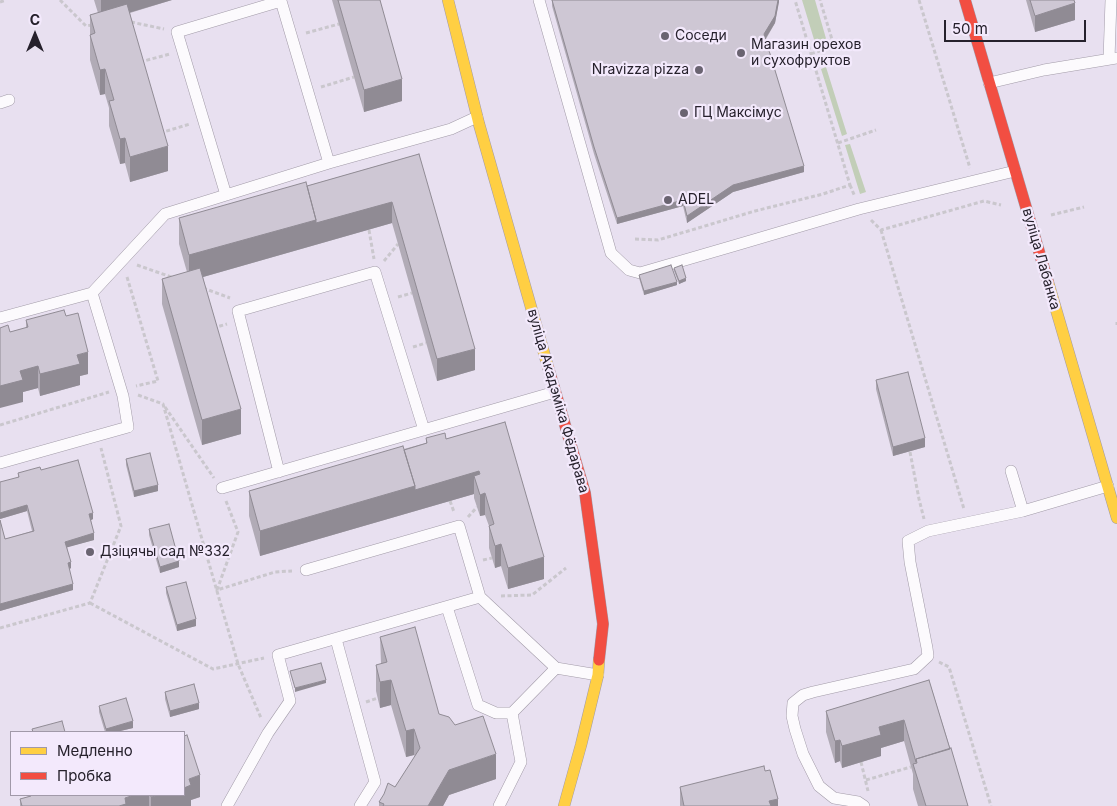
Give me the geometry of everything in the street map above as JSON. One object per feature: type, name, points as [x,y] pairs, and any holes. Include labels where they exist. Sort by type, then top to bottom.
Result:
[{"type":"street","name":"вуліца Акадэміка Фёдарава","points":[[448,0],[477,117],[555,392],[586,493],[603,624],[598,675],[564,806]]},
{"type":"street","name":"вуліца Лабанка","points":[[965,0],[1015,171],[1112,485],[1117,518]]},
{"type":"lane","points":[[539,0],[611,253],[629,270],[640,273],[859,209],[1015,171]]},
{"type":"lane","points":[[989,83],[1044,70],[1113,59],[1110,0]]},
{"type":"lane","points":[[226,195],[177,32],[281,1],[329,163]]},
{"type":"lane","points":[[0,318],[92,293],[165,214],[329,163],[451,129],[477,117]]},
{"type":"lane","points":[[279,472],[238,311],[375,272],[424,430]]},
{"type":"lane","points":[[0,463],[128,427],[120,389],[92,293]]},
{"type":"lane","points":[[222,488],[555,392]]},
{"type":"lane","points":[[1011,471],[1024,511]]},
{"type":"lane","points":[[867,802],[834,798],[819,786],[803,754],[794,729],[793,703],[803,695],[813,692],[914,669],[928,656],[910,562],[908,540],[928,531],[1024,511],[1112,485]]},
{"type":"lane","points":[[306,570],[459,526],[480,597],[556,668],[598,675]]},
{"type":"lane","points":[[227,806],[268,733],[290,701],[278,655],[480,597]]},
{"type":"lane","points":[[447,607],[478,704],[496,713],[512,713],[556,668]]},
{"type":"lane","points":[[336,639],[375,782],[360,806]]},
{"type":"lane","points":[[499,806],[521,762],[512,713]]},
{"type":"path","points":[[0,2],[6,0]]},
{"type":"path","points":[[60,0],[86,26],[96,25]]},
{"type":"path","points":[[795,0],[850,185],[859,209],[881,230],[968,523]]},
{"type":"path","points":[[820,0],[834,46]]},
{"type":"path","points":[[919,0],[971,171],[984,201]]},
{"type":"path","points":[[125,21],[177,32]]},
{"type":"path","points":[[292,37],[339,24]]},
{"type":"path","points":[[811,54],[850,41]]},
{"type":"path","points":[[137,63],[182,51]]},
{"type":"path","points":[[308,91],[354,77]]},
{"type":"path","points":[[157,133],[203,120]]},
{"type":"path","points":[[838,143],[876,130]]},
{"type":"path","points":[[635,239],[658,240],[850,185]]},
{"type":"path","points":[[881,230],[984,201],[1002,205],[1004,212]]},
{"type":"path","points":[[1048,216],[1084,206]]},
{"type":"path","points":[[369,230],[375,272]]},
{"type":"path","points":[[375,272],[398,244]]},
{"type":"path","points":[[122,260],[178,279]]},
{"type":"path","points":[[0,425],[120,389],[158,381],[122,260]]},
{"type":"path","points":[[196,286],[233,299],[238,311]]},
{"type":"path","points":[[120,389],[164,404],[222,488],[238,532],[217,590]]},
{"type":"path","points":[[164,404],[238,664],[268,733]]},
{"type":"path","points":[[90,603],[121,526],[98,436]]},
{"type":"path","points":[[910,452],[919,499],[928,531]]},
{"type":"path","points":[[480,597],[532,595],[566,568]]},
{"type":"path","points":[[217,590],[275,572],[306,570]]},
{"type":"path","points":[[0,628],[90,603],[213,669],[278,655]]},
{"type":"path","points":[[928,656],[949,667],[990,806]]},
{"type":"path","points":[[861,762],[866,780],[867,802]]},
{"type":"path","points":[[866,780],[912,767]]},
{"type":"green space","points":[[802,0],[815,0],[827,42],[816,46]]},
{"type":"green space","points":[[826,67],[847,134],[842,136],[821,69]]},
{"type":"green space","points":[[850,144],[866,192],[860,194],[845,145]]},
{"type":"building","points":[[338,0],[380,0],[402,79],[364,90]]},
{"type":"building","name":"ГЦ Максімус","points":[[552,0],[778,0],[775,16],[764,34],[804,166],[733,185],[687,216],[683,200],[617,218],[594,147]]},
{"type":"building","points":[[1030,0],[1074,0],[1075,3],[1035,16]]},
{"type":"building","points":[[127,4],[168,146],[130,157],[125,138],[120,139],[109,101],[114,100],[105,69],[100,70],[90,35],[95,33],[90,15]]},
{"type":"building","points":[[419,154],[475,349],[437,359],[392,202],[316,223],[307,186]]},
{"type":"building","points":[[306,182],[316,220],[189,255],[179,218]]},
{"type":"building","points":[[671,265],[677,282],[644,291],[639,275]]},
{"type":"building","points":[[682,265],[686,278],[679,281],[674,268]]},
{"type":"building","points":[[200,268],[241,409],[202,420],[162,279]]},
{"type":"building","points":[[64,310],[66,316],[78,313],[88,352],[77,355],[80,364],[40,374],[38,366],[20,371],[23,380],[0,386],[0,328],[8,325],[10,332],[28,327],[26,320]]},
{"type":"building","points":[[908,372],[925,438],[893,447],[876,380]]},
{"type":"building","points":[[505,422],[544,557],[508,568],[501,544],[495,546],[489,526],[494,524],[485,493],[480,495],[474,476],[480,474],[479,471],[415,490],[404,450],[427,443],[426,438],[445,433],[446,439]]},
{"type":"building","points":[[403,446],[415,486],[260,531],[249,491]]},
{"type":"building","points":[[150,453],[158,485],[134,491],[126,459]]},
{"type":"building","points":[[78,460],[93,513],[89,514],[94,533],[65,542],[71,562],[68,563],[73,584],[0,604],[0,520],[5,539],[34,531],[27,505],[0,513],[0,482],[19,477],[18,473],[40,467],[41,470]]},
{"type":"building","points":[[169,524],[179,561],[160,567],[149,529]]},
{"type":"building","points":[[186,582],[196,619],[177,625],[166,587]]},
{"type":"building","points":[[415,627],[439,714],[449,717],[455,725],[483,716],[496,754],[449,770],[428,806],[383,806],[384,804],[379,802],[388,783],[395,787],[420,748],[414,729],[406,731],[391,680],[380,682],[376,665],[387,662],[380,637]]},
{"type":"building","points":[[321,663],[326,680],[295,688],[290,671]]},
{"type":"building","points":[[929,680],[950,749],[916,759],[916,762],[904,720],[879,727],[881,735],[842,746],[840,740],[835,741],[826,711]]},
{"type":"building","points":[[194,684],[199,703],[170,711],[165,692]]},
{"type":"building","points":[[126,698],[133,721],[106,729],[99,706]]},
{"type":"building","points":[[62,721],[65,731],[33,731],[32,729]]},
{"type":"building","points":[[187,735],[200,775],[189,779],[191,785],[185,788],[185,736]]},
{"type":"building","points":[[951,748],[968,806],[926,806],[913,764],[917,763],[916,759]]},
{"type":"building","points":[[764,766],[765,771],[770,770],[778,799],[769,801],[771,806],[684,806],[680,787]]},
{"type":"building","points":[[31,796],[131,796],[125,798],[126,804],[119,806],[22,806],[20,799]]},
{"type":"traffic: slow","points":[[448,0],[479,124],[548,367]]},
{"type":"traffic: slow","points":[[1048,282],[1117,518]]},
{"type":"traffic: slow","points":[[564,806],[598,675],[599,660]]},
{"type":"traffic: jam","points":[[965,0],[1048,282]]},
{"type":"traffic: jam","points":[[548,367],[585,493],[603,624],[599,660]]},
{"type":"place","name":"Соседи","points":[[665,36]]},
{"type":"place","name":"Магазин орехов и сухофруктов","points":[[741,53]]},
{"type":"place","name":"Nravizza pizza","points":[[699,70]]},
{"type":"place","name":"ГЦ Максімус","points":[[684,113]]},
{"type":"place","name":"ADEL","points":[[668,200]]},
{"type":"place","name":"Дзіцячы сад №332","points":[[90,552]]}]
